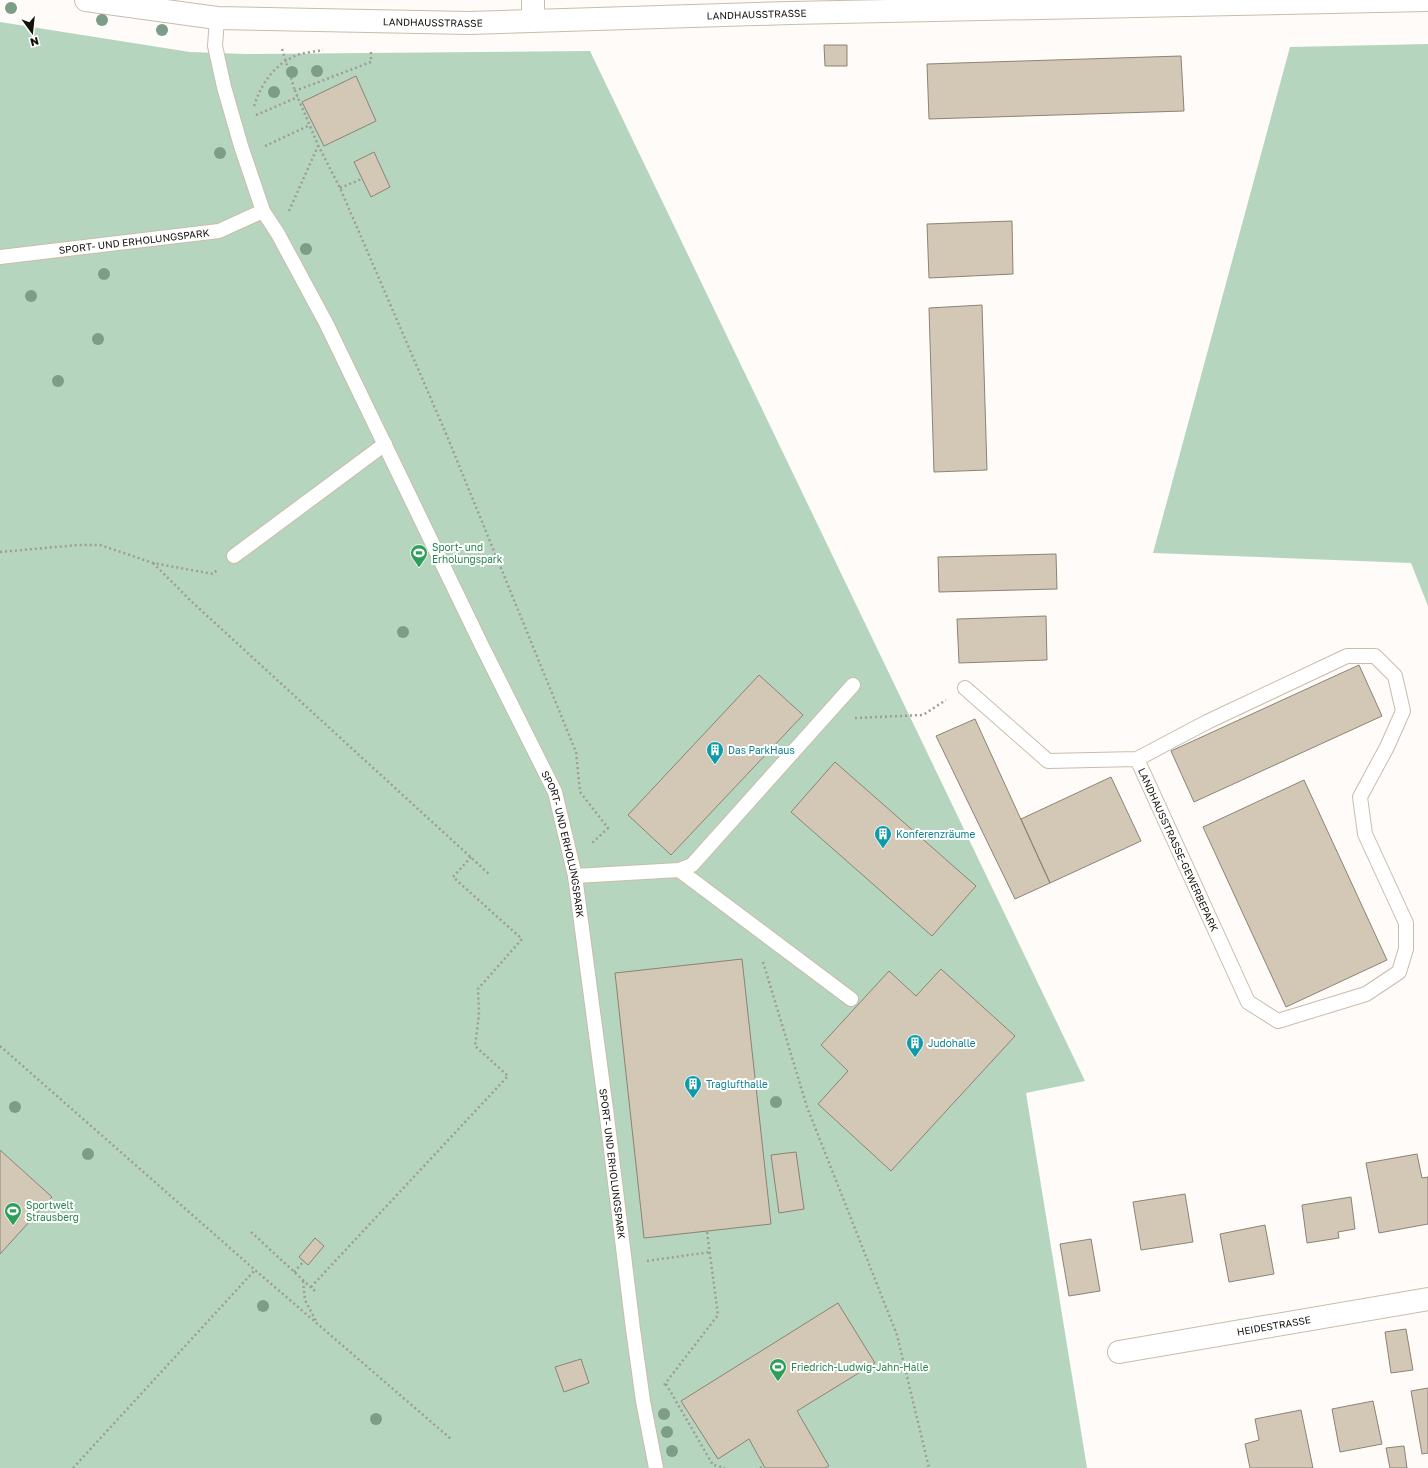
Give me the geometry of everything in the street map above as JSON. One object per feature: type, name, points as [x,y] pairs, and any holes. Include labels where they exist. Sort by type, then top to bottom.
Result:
[{"type":"street","name":"LANDHAUSSTRASSE","points":[[86,0],[217,18],[469,23],[533,10],[790,13],[1312,1],[1428,0]]},
{"type":"street","name":"HEIDESTRASSE","points":[[1119,1352],[1428,1299]]},
{"type":"lane","name":"SPORT- UND ERHOLUNGSPARK","points":[[217,18],[215,46],[224,87],[244,156],[263,211],[278,234],[326,323],[481,644],[555,792],[574,869],[607,1117],[624,1264],[643,1401],[656,1468]]},
{"type":"lane","name":"SPORT- UND ERHOLUNGSPARK","points":[[0,257],[218,231],[263,211]]},
{"type":"lane","points":[[234,556],[385,444]]},
{"type":"lane","name":"LANDHAUSSTRASSE-GEWERBEPARK","points":[[965,688],[1048,761],[1138,759],[1207,722],[1347,656],[1375,656],[1395,676],[1403,711],[1387,747],[1360,797],[1365,834],[1406,923],[1406,949],[1399,972],[1366,994],[1278,1021],[1248,1002],[1232,970],[1138,759]]},
{"type":"lane","points":[[574,869],[679,870],[692,865],[853,685]]},
{"type":"lane","points":[[679,870],[852,999]]},
{"type":"path","points":[[282,49],[295,91],[318,145],[340,188],[447,436],[576,752],[580,792],[608,828],[574,869]]},
{"type":"path","points":[[249,118],[263,85],[273,71],[294,56],[323,50]]},
{"type":"path","points":[[295,91],[371,62],[371,52]]},
{"type":"path","points":[[235,124],[298,97]]},
{"type":"path","points":[[244,156],[310,125]]},
{"type":"path","points":[[278,234],[318,145]]},
{"type":"path","points":[[340,188],[362,179]]},
{"type":"path","points":[[0,552],[78,544],[100,545],[153,563],[213,574],[234,556]]},
{"type":"path","points":[[153,563],[192,602],[489,874]]},
{"type":"path","points":[[828,713],[856,718],[923,715],[965,688]]},
{"type":"path","points":[[311,1287],[508,1076],[475,1046],[479,1015],[478,989],[522,939],[453,877],[471,858]]},
{"type":"path","points":[[751,924],[807,1107],[896,1335],[929,1468]]},
{"type":"path","points":[[0,1046],[255,1270],[451,1439]]},
{"type":"path","points":[[251,1232],[316,1292]]},
{"type":"path","points":[[643,1401],[666,1384],[718,1315],[707,1232]]},
{"type":"path","points":[[624,1264],[710,1252]]},
{"type":"path","points":[[294,1272],[304,1261]]},
{"type":"path","points":[[73,1468],[255,1270]]},
{"type":"path","points":[[303,1280],[305,1300],[317,1324]]},
{"type":"path","points":[[666,1384],[713,1465],[725,1468]]},
{"type":"path","points":[[760,1468],[764,1466]]},
{"type":"green space","name":"Sport- und Erholungspark","points":[[0,22],[190,52],[245,54],[590,51],[1085,1081],[1026,1093],[1087,1468],[0,1468]]},
{"type":"green space","points":[[1428,44],[1428,606],[1411,563],[1153,553],[1290,47]]},
{"type":"building","points":[[824,45],[847,45],[847,66],[825,66]]},
{"type":"building","points":[[1181,56],[1184,111],[929,119],[927,64]]},
{"type":"building","points":[[356,76],[376,121],[324,146],[302,102]]},
{"type":"building","points":[[374,152],[390,187],[371,197],[354,162]]},
{"type":"building","points":[[1012,221],[1013,274],[929,278],[927,224]]},
{"type":"building","points":[[982,305],[987,470],[934,472],[929,308]]},
{"type":"building","points":[[1056,554],[1057,589],[939,592],[938,557]]},
{"type":"building","points":[[1046,616],[1047,660],[959,663],[957,619]]},
{"type":"building","points":[[1359,665],[1382,716],[1194,802],[1171,751]]},
{"type":"building","name":"Das ParkHaus","points":[[759,675],[803,715],[671,855],[628,815]]},
{"type":"building","points":[[975,719],[1050,883],[1015,899],[936,736]]},
{"type":"building","name":"Konferenzräume","points":[[835,762],[976,886],[932,936],[791,812]]},
{"type":"building","points":[[1111,777],[1141,841],[1050,883],[1021,819]]},
{"type":"building","points":[[1304,780],[1387,960],[1286,1007],[1203,827]]},
{"type":"building","name":"Traglufthalle","points":[[742,959],[771,1224],[644,1238],[615,973]]},
{"type":"building","name":"Judohalle","points":[[941,969],[1015,1036],[891,1171],[818,1104],[848,1071],[821,1045],[889,971],[916,996]]},
{"type":"building","name":"Sportwelt Strausberg","points":[[0,1150],[52,1197],[0,1254]]},
{"type":"building","points":[[796,1152],[804,1209],[779,1213],[771,1155]]},
{"type":"building","points":[[1417,1154],[1422,1178],[1428,1177],[1428,1224],[1379,1233],[1366,1163]]},
{"type":"building","points":[[1185,1194],[1193,1242],[1141,1250],[1133,1202]]},
{"type":"building","points":[[1351,1197],[1355,1229],[1338,1232],[1339,1238],[1307,1243],[1302,1205]]},
{"type":"building","points":[[1265,1225],[1274,1274],[1229,1282],[1220,1234]]},
{"type":"building","points":[[315,1238],[324,1246],[308,1265],[299,1257]]},
{"type":"building","points":[[1091,1239],[1100,1291],[1069,1296],[1060,1244]]},
{"type":"building","name":"Friedrich-Ludwig-Jahn-Halle","points":[[838,1303],[875,1363],[797,1411],[829,1466],[825,1468],[765,1468],[749,1439],[718,1459],[681,1401]]},
{"type":"building","points":[[1406,1329],[1413,1370],[1391,1373],[1385,1332]]},
{"type":"building","points":[[581,1359],[589,1383],[564,1392],[555,1367]]},
{"type":"building","points":[[1428,1388],[1428,1453],[1422,1454],[1411,1391]]},
{"type":"building","points":[[1373,1401],[1382,1444],[1340,1452],[1332,1409]]},
{"type":"building","points":[[1301,1410],[1313,1468],[1250,1468],[1245,1444],[1259,1440],[1255,1419]]},
{"type":"building","points":[[1404,1446],[1407,1468],[1390,1468],[1386,1448]]},
{"type":"place","name":"Sport- und Erholungspark","points":[[419,568]]},
{"type":"place","name":"Das ParkHaus","points":[[715,765]]},
{"type":"place","name":"Konferenzräume","points":[[883,849]]},
{"type":"place","name":"Judohalle","points":[[915,1058]]},
{"type":"place","name":"Traglufthalle","points":[[693,1099]]},
{"type":"place","name":"Sportwelt Strausberg","points":[[13,1226]]},
{"type":"place","name":"Friedrich-Ludwig-Jahn-Halle","points":[[778,1382]]}]
